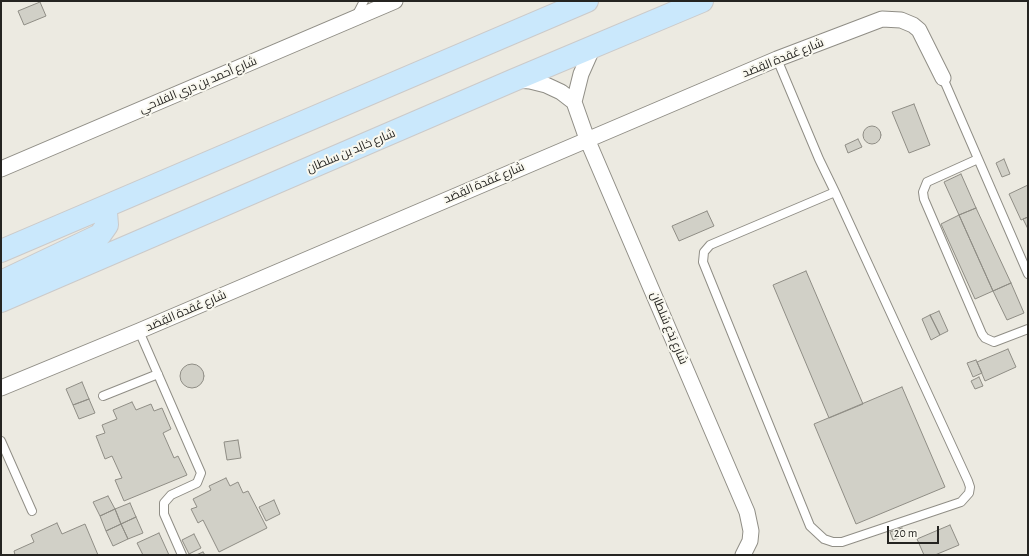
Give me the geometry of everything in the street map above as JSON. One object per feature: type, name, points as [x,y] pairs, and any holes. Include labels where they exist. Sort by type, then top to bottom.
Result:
[{"type":"main road","points":[[1,251],[587,1]]},
{"type":"main road","name":"شارع خالِد بن سلطان","points":[[1,301],[514,80],[702,1]]},
{"type":"main road","points":[[1,282],[100,235],[107,225],[106,212],[102,208]]},
{"type":"street","name":"شارع أحمد بن دري الفلاحي","points":[[1,169],[395,1]]},
{"type":"street","name":"شارع عُقدة القِصَد","points":[[1,388],[139,331],[777,59],[882,19],[896,19],[907,22],[919,30],[943,78]]},
{"type":"street","points":[[514,80],[530,81],[546,85],[561,92],[574,102],[581,74],[593,47]]},
{"type":"street","name":"شارع بَدَع سُلطان","points":[[574,102],[587,139],[747,512],[751,531],[750,541],[744,555]]},
{"type":"lane","points":[[355,18],[364,1]]},
{"type":"lane","points":[[777,59],[835,192],[970,487],[969,493],[961,502],[842,542],[832,542],[824,539],[810,526],[703,262],[704,252],[710,245],[835,192]]},
{"type":"lane","points":[[943,78],[1028,274]]},
{"type":"lane","points":[[978,159],[927,182],[923,192],[924,199],[985,338],[994,342],[1028,330]]},
{"type":"lane","points":[[139,331],[201,473],[197,483],[171,495],[164,503],[164,514],[182,555]]},
{"type":"lane","points":[[103,396],[158,374]]},
{"type":"lane","points":[[1,441],[32,511]]},
{"type":"building","points":[[40,2],[46,16],[24,25],[18,11]]},
{"type":"building","points":[[914,104],[930,145],[909,153],[892,112]]},
{"type":"building","points":[[868,126],[876,126],[881,131],[879,142],[876,144],[868,144],[863,139],[863,131]]},
{"type":"building","points":[[858,139],[862,147],[848,153],[845,145]]},
{"type":"building","points":[[1004,159],[1010,174],[1002,177],[996,163]]},
{"type":"building","points":[[961,174],[976,208],[959,215],[944,182]]},
{"type":"building","points":[[1028,185],[1028,217],[1021,220],[1009,194]]},
{"type":"building","points":[[976,208],[1011,283],[993,291],[959,215]]},
{"type":"building","points":[[707,211],[714,226],[679,241],[672,226]]},
{"type":"building","points":[[959,215],[993,291],[975,299],[941,224]]},
{"type":"building","points":[[1028,217],[1028,229],[1023,219]]},
{"type":"building","points":[[806,271],[863,404],[829,418],[773,285]]},
{"type":"building","points":[[1011,283],[1024,313],[1007,320],[993,291]]},
{"type":"building","points":[[939,311],[948,331],[940,335],[930,315]]},
{"type":"building","points":[[930,315],[940,335],[931,340],[922,319]]},
{"type":"building","points":[[1008,349],[1016,367],[985,381],[977,362]]},
{"type":"building","points":[[976,360],[982,373],[973,377],[967,363]]},
{"type":"building","points":[[192,364],[200,368],[204,376],[200,384],[192,388],[184,384],[180,376],[184,368]]},
{"type":"building","points":[[979,377],[983,386],[975,389],[971,381]]},
{"type":"building","points":[[82,382],[89,399],[73,405],[66,389]]},
{"type":"building","points":[[902,387],[945,487],[856,524],[814,424]]},
{"type":"building","points":[[89,399],[95,413],[79,419],[73,405]]},
{"type":"building","points":[[132,402],[136,410],[151,404],[154,411],[162,408],[171,429],[163,433],[174,458],[178,456],[187,475],[124,501],[115,480],[122,478],[112,456],[105,459],[96,436],[105,433],[102,425],[117,419],[113,410]]},
{"type":"building","points":[[238,440],[241,458],[227,460],[224,442]]},
{"type":"building","points":[[226,478],[230,486],[238,482],[243,493],[248,491],[267,528],[219,552],[203,520],[198,523],[191,509],[197,507],[193,499],[211,490],[209,486]]},
{"type":"building","points":[[108,496],[115,509],[100,516],[93,502]]},
{"type":"building","points":[[274,500],[280,514],[266,521],[259,507]]},
{"type":"building","points":[[130,503],[136,517],[121,524],[115,509]]},
{"type":"building","points":[[115,509],[121,524],[106,531],[100,516]]},
{"type":"building","points":[[136,517],[143,533],[128,539],[121,524]]},
{"type":"building","points":[[57,523],[62,534],[85,524],[98,555],[15,555],[14,551],[34,542],[31,535]]},
{"type":"building","points":[[121,524],[128,539],[113,546],[106,531]]},
{"type":"building","points":[[950,525],[959,545],[935,555],[924,555],[917,539]]},
{"type":"building","points":[[902,528],[905,535],[893,540],[890,532]]},
{"type":"building","points":[[159,533],[169,555],[143,555],[137,543]]},
{"type":"building","points":[[194,534],[201,548],[189,554],[182,540]]},
{"type":"building","points":[[203,552],[205,555],[196,555]]}]
